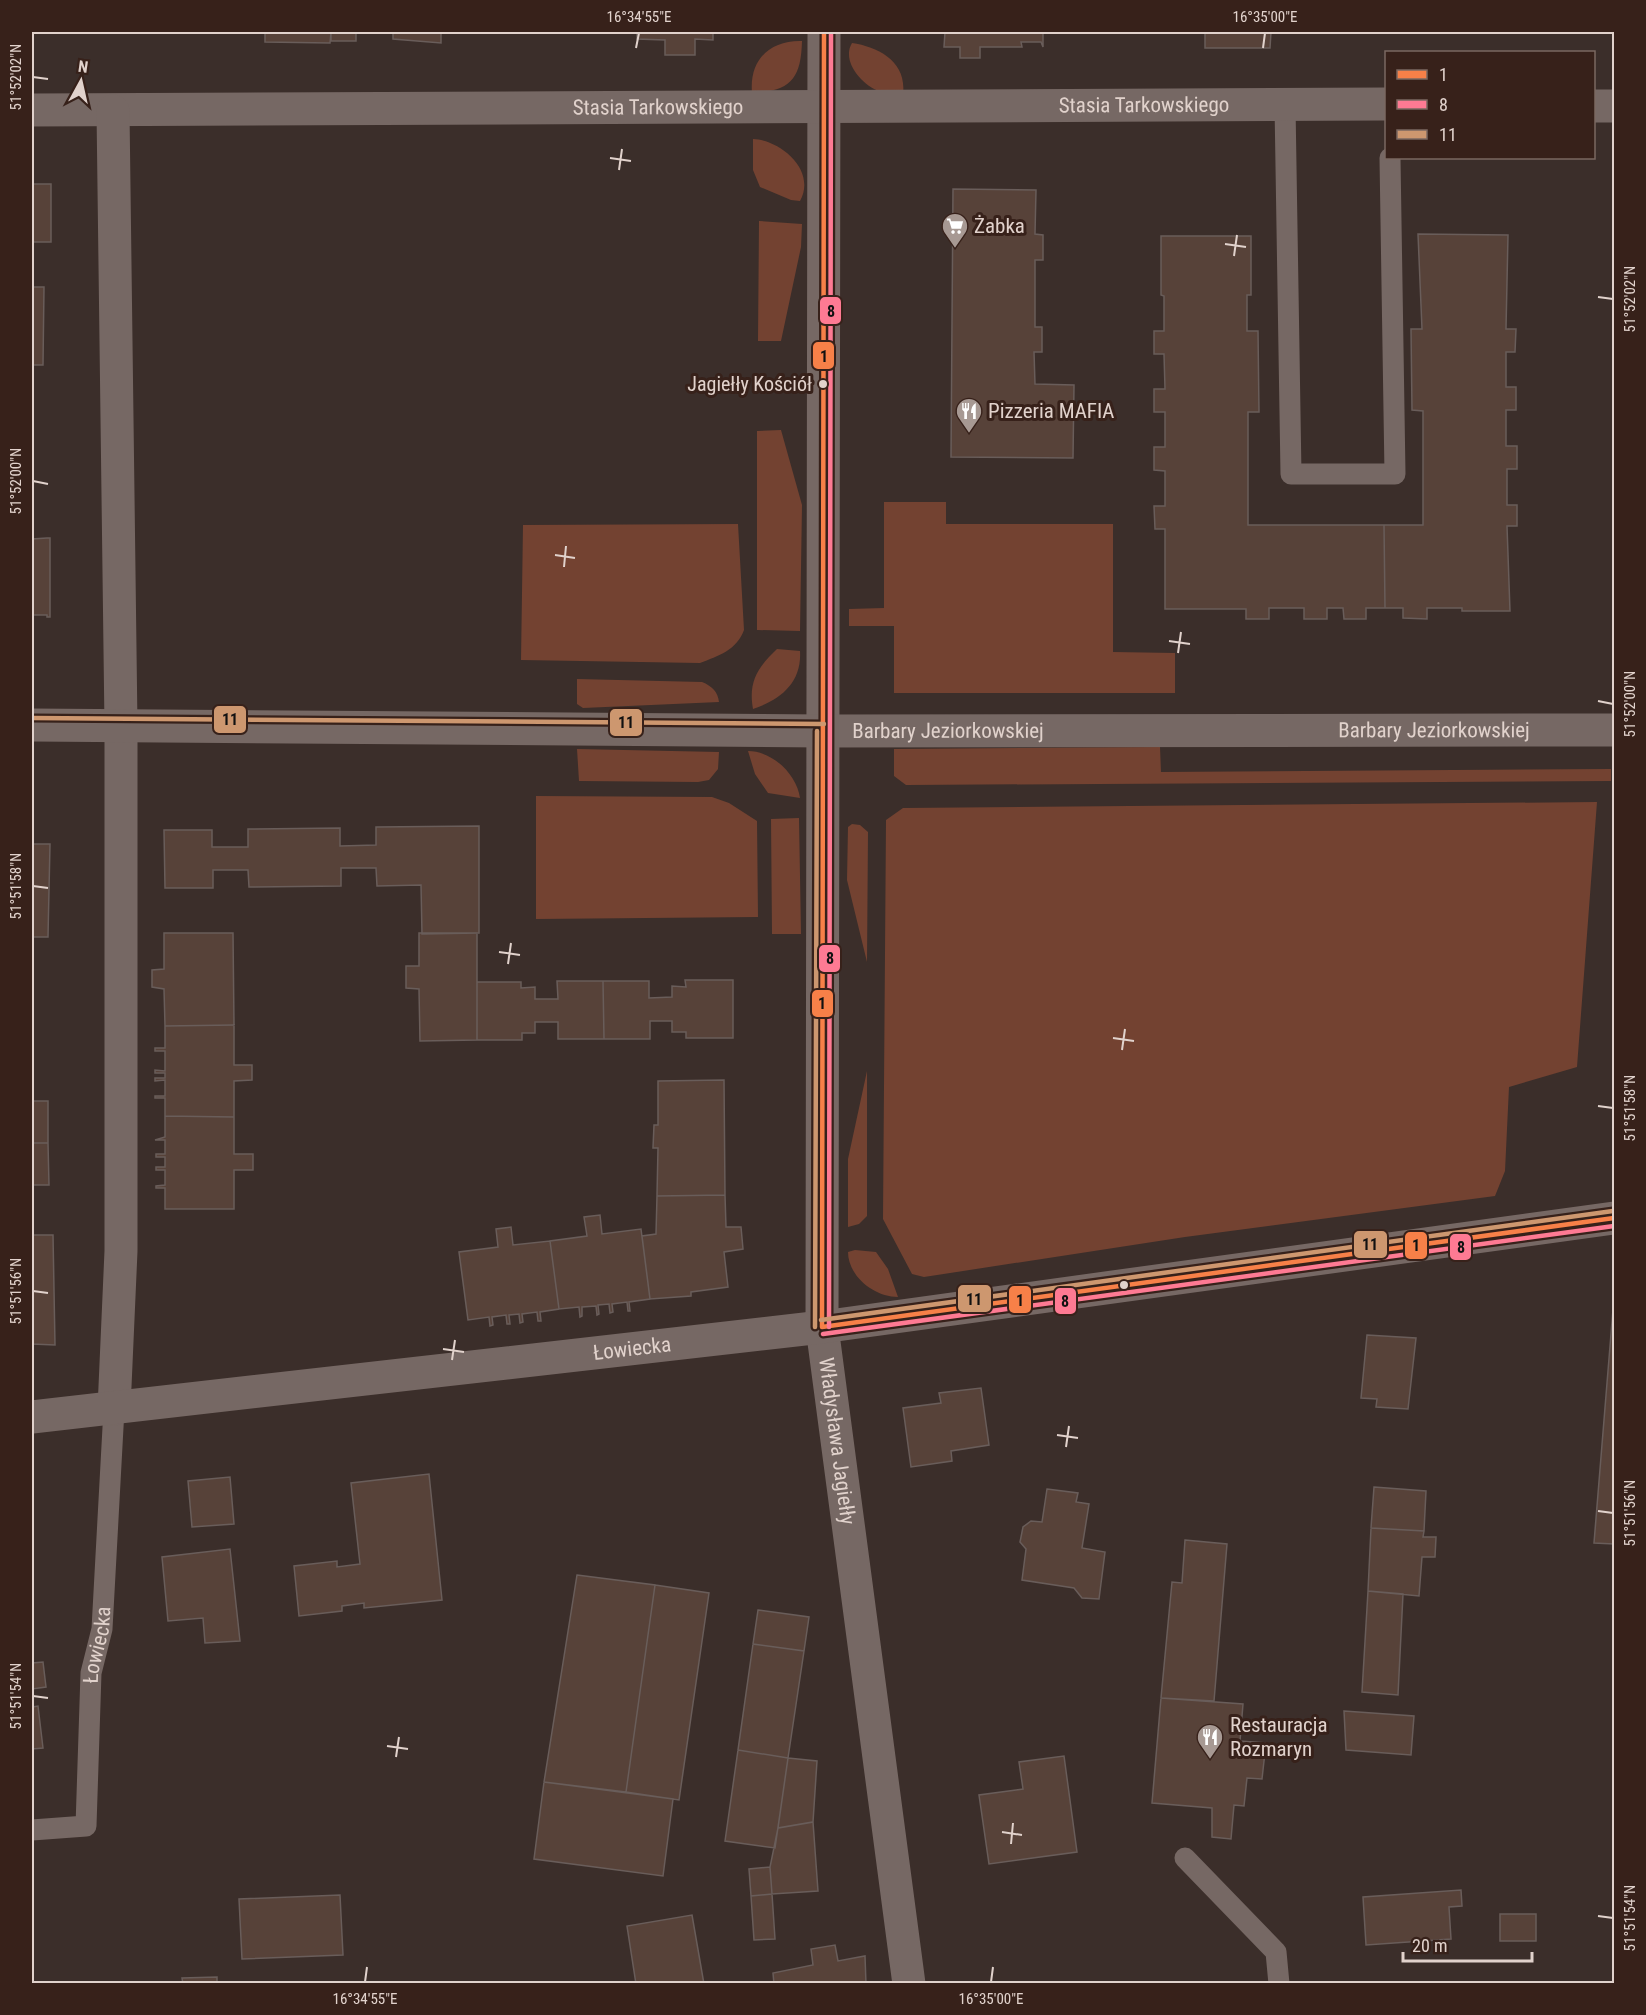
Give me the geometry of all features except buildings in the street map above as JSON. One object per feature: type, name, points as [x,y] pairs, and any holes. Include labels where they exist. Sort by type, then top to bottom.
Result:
[{"type":"street","name":"Władysława Jagiełły","points":[[824,32],[822,1327],[909,1983]]},
{"type":"street","name":"Stasia Tarkowskiego","points":[[32,110],[1385,104]]},
{"type":"street","points":[[1595,106],[1614,106]]},
{"type":"street","points":[[113,111],[121,726],[121,1251],[114,1409]]},
{"type":"street","name":"Barbary Jeziorkowskiej","points":[[32,725],[824,731],[1614,730]]},
{"type":"street","name":"Łowiecka","points":[[32,1417],[822,1327],[1614,1218]]},
{"type":"lane","points":[[1285,105],[1291,474],[1395,474],[1390,159]]},
{"type":"lane","name":"Łowiecka","points":[[32,1830],[86,1826],[91,1673],[102,1629],[114,1409]]},
{"type":"lane","points":[[1185,1858],[1276,1952],[1279,1983]]},
{"type":"shaded area","points":[[802,41],[799,65],[791,81],[776,90],[752,93],[754,70],[764,54],[781,44]]},
{"type":"shaded area","points":[[852,43],[881,52],[896,65],[901,73],[903,94],[879,91],[860,78],[851,65],[849,57]]},
{"type":"shaded area","points":[[753,139],[774,145],[784,151],[800,168],[804,178],[804,189],[800,201],[791,200],[760,187],[753,170]]},
{"type":"shaded area","points":[[759,221],[802,224],[801,247],[781,341],[758,341]]},
{"type":"shaded area","points":[[781,430],[802,505],[800,631],[757,630],[757,431]]},
{"type":"shaded area","points":[[884,502],[946,502],[946,524],[1113,524],[1113,652],[1175,653],[1175,693],[894,693],[894,626],[849,626],[849,609],[884,608]]},
{"type":"shaded area","points":[[738,524],[744,630],[737,643],[726,651],[700,663],[521,660],[523,525]]},
{"type":"shaded area","points":[[777,649],[800,651],[797,672],[793,681],[780,695],[753,709],[753,683],[760,669]]},
{"type":"shaded area","points":[[577,679],[702,682],[714,690],[719,702],[583,708],[577,704]]},
{"type":"shaded area","points":[[1160,747],[1161,772],[1611,769],[1611,781],[906,785],[894,776],[894,749]]},
{"type":"shaded area","points":[[577,749],[719,752],[718,769],[709,780],[698,782],[579,781]]},
{"type":"shaded area","points":[[748,751],[766,755],[782,766],[794,781],[800,798],[768,793],[755,774]]},
{"type":"shaded area","points":[[536,796],[712,797],[729,803],[757,821],[758,917],[536,919]]},
{"type":"shaded area","points":[[1597,802],[1577,1067],[1509,1087],[1505,1171],[1495,1196],[1185,1237],[924,1277],[912,1274],[883,1219],[886,820],[903,808]]},
{"type":"shaded area","points":[[799,818],[801,934],[772,934],[771,819]]},
{"type":"shaded area","points":[[852,824],[860,825],[868,832],[867,962],[847,880],[848,827]]},
{"type":"shaded area","points":[[867,1071],[867,1216],[859,1224],[848,1227],[848,1159]]},
{"type":"shaded area","points":[[855,1250],[876,1252],[888,1269],[898,1297],[880,1293],[857,1277],[849,1261],[848,1252]]},
{"type":"transit line","name":"1","points":[[822,1327],[824,32]]},
{"type":"transit line","name":"8","points":[[829,1327],[831,32]]},
{"type":"transit line","name":"11","points":[[32,718],[824,724]]},
{"type":"transit line","name":"11","points":[[815,1327],[817,731]]},
{"type":"transit line","name":"11","points":[[821,1320],[1613,1211]]},
{"type":"transit line","name":"1","points":[[822,1327],[1614,1218]]},
{"type":"transit line","name":"8","points":[[823,1334],[1614,1226]]},
{"type":"place","name":"Żabka","points":[[955,249]]},
{"type":"place","name":"Jagiełły Kościół","points":[[823,384]]},
{"type":"place","name":"Pizzeria MAFIA","points":[[969,434]]},
{"type":"place","name":"Restauracja Rozmaryn","points":[[1210,1760]]}]
